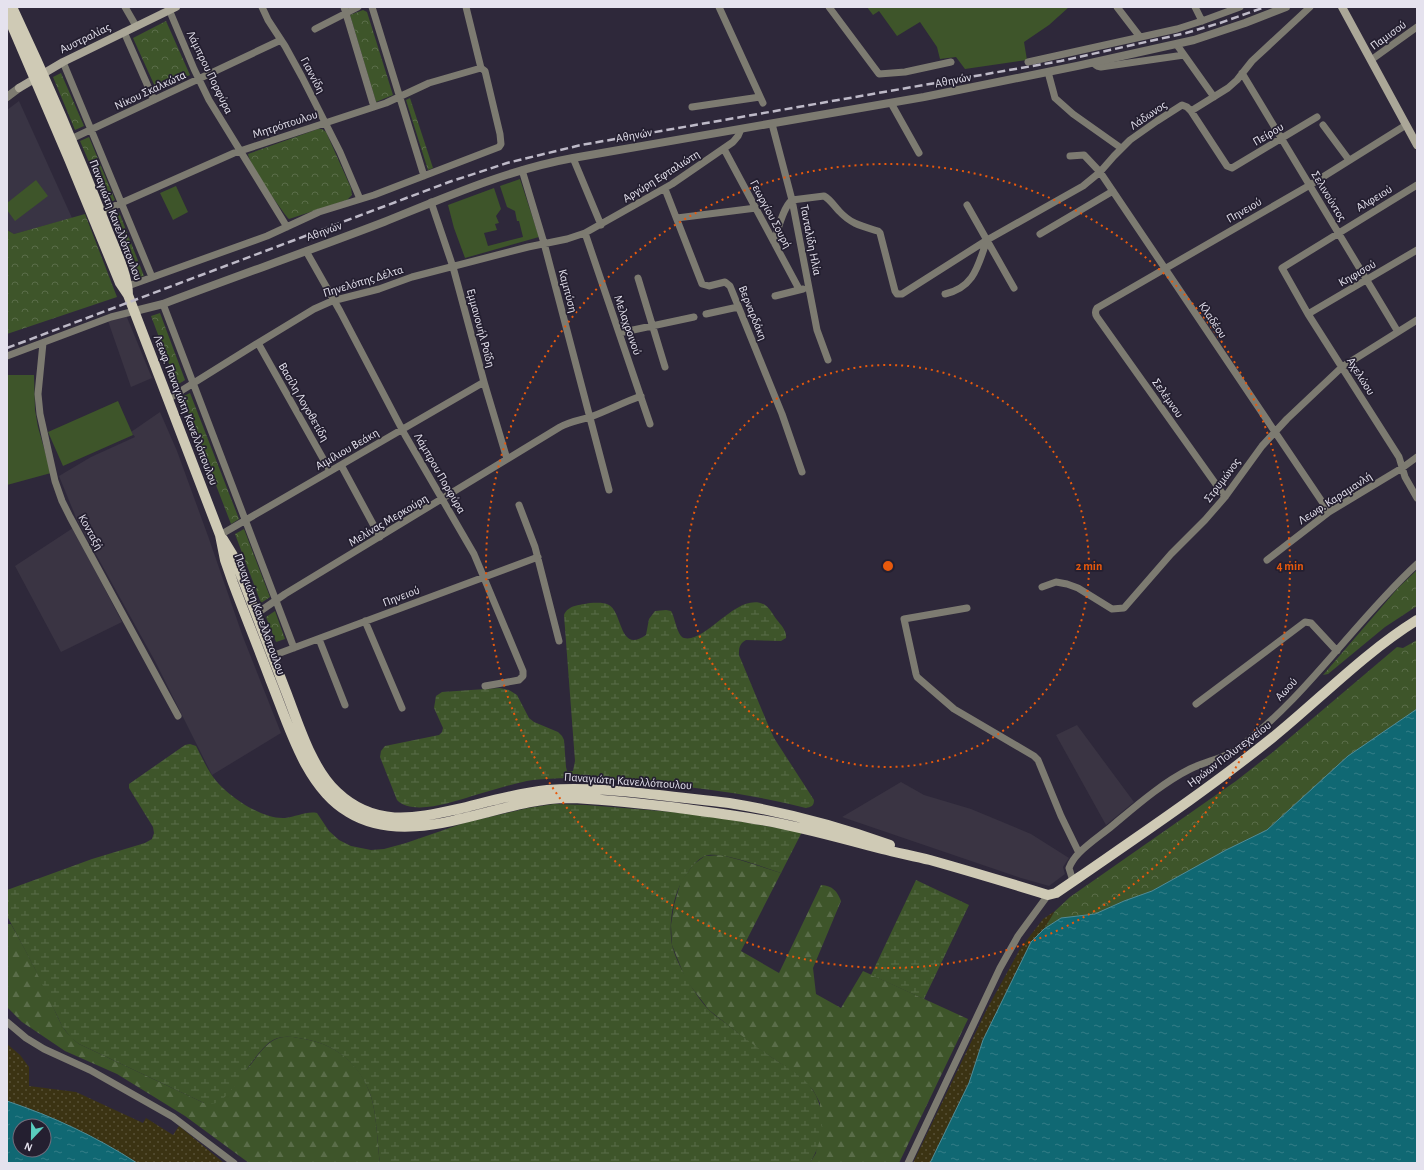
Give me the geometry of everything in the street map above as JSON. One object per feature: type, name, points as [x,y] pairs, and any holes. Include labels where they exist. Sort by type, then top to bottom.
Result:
[{"type":"main road","name":"Παναγιώτη Κανελλόπουλου","points":[[12,7],[120,283],[128,290]]},
{"type":"main road","points":[[1342,7],[1417,146]]},
{"type":"main road","name":"Αυστραλίας","points":[[19,88],[63,62],[171,8]]},
{"type":"main road","name":"Παναγιώτη Κανελλόπουλου","points":[[7,14],[71,139],[101,212],[128,290]]},
{"type":"main road","name":"Λεωφ. Παναγιώτη Κανελλόπουλου","points":[[128,290],[134,311],[220,535]]},
{"type":"main road","name":"Παναγιώτη Κανελλόπουλου","points":[[220,535],[233,554],[300,727],[321,773],[342,797],[353,805],[370,813],[390,818],[410,818],[443,813],[537,791],[577,789],[615,791],[715,802],[769,811],[846,830],[929,860],[1048,895]]},
{"type":"main road","name":"Παναγιώτη Κανελλόπουλου","points":[[220,535],[225,560],[233,583],[288,723],[305,762],[316,781],[330,798],[342,809],[355,816],[381,825],[410,827],[437,823],[522,803],[543,800],[568,798],[605,800],[760,819],[929,860]]},
{"type":"main road","name":"Ηρώων Πολυτεχνείου","points":[[1048,895],[1056,893],[1223,776],[1274,737],[1378,646],[1417,620]]},
{"type":"street","points":[[125,7],[136,26]]},
{"type":"street","name":"Γιαννίδη","points":[[262,7],[268,20],[302,77],[345,162],[360,200]]},
{"type":"street","points":[[315,29],[345,10],[358,7]]},
{"type":"street","points":[[372,7],[424,176]]},
{"type":"street","points":[[128,290],[152,277],[268,236],[319,212],[360,200],[501,146],[500,134],[485,71],[481,68],[466,7]]},
{"type":"street","points":[[692,107],[762,100],[719,7]]},
{"type":"street","points":[[829,7],[879,74],[905,72],[951,62]]},
{"type":"street","points":[[1117,7],[1140,37]]},
{"type":"street","points":[[1195,7],[1202,21]]},
{"type":"street","points":[[1028,62],[1140,37],[1202,21],[1240,7]]},
{"type":"street","name":"Αθηνών","points":[[7,356],[111,317],[163,304],[306,251],[431,202],[522,170],[573,158],[891,103],[1093,63],[1177,45],[1218,33],[1286,7]]},
{"type":"street","points":[[1191,111],[1228,88],[1252,61],[1310,7]]},
{"type":"street","name":"Λάμπρου Πορφύρα","points":[[171,8],[198,79],[209,100],[287,227]]},
{"type":"street","points":[[345,10],[374,107]]},
{"type":"street","name":"Παμισού","points":[[1371,60],[1417,27]]},
{"type":"street","points":[[124,32],[154,100]]},
{"type":"street","name":"Νίκου Σκαλκώτα","points":[[71,139],[281,40]]},
{"type":"street","points":[[1177,45],[1214,97]]},
{"type":"street","points":[[1093,63],[1101,67],[1184,55]]},
{"type":"street","points":[[63,62],[152,277]]},
{"type":"street","name":"Μητρόπουλου","points":[[101,212],[239,151],[386,103],[429,83],[481,68]]},
{"type":"street","points":[[1048,72],[1055,98],[1073,114],[1121,148]]},
{"type":"street","name":"Σελινούντος","points":[[1242,73],[1398,332]]},
{"type":"street","name":"Αυστραλίας","points":[[7,97],[19,88]]},
{"type":"street","points":[[891,103],[919,153]]},
{"type":"street","name":"Λάδωνος","points":[[792,200],[824,196],[827,197],[840,212],[853,223],[878,231],[895,291],[899,294],[987,240],[1059,201],[1090,182],[1121,148],[1143,130],[1180,106],[1187,107],[1191,111]]},
{"type":"street","name":"Πείρου","points":[[1191,111],[1229,167],[1234,167],[1317,117]]},
{"type":"street","name":"Τανταλίδη Ηλία","points":[[772,124],[792,200],[819,335],[828,360]]},
{"type":"street","points":[[1323,125],[1349,160]]},
{"type":"street","name":"Πηνειού","points":[[1095,312],[1097,308],[1310,185],[1406,126]]},
{"type":"street","name":"Αργύρη Εφταλιώτη","points":[[585,233],[665,188],[724,149],[736,139],[741,130]]},
{"type":"street","name":"Γεωργίου Σουρή","points":[[724,149],[799,289]]},
{"type":"street","name":"Κλαδέου","points":[[1070,156],[1084,155],[1100,172],[1329,512]]},
{"type":"street","points":[[573,158],[601,225]]},
{"type":"street","name":"Καμπύση","points":[[522,170],[544,243],[609,490]]},
{"type":"street","name":"Αλφειού","points":[[1282,268],[1417,185]]},
{"type":"street","name":"Βερναρδάκη","points":[[665,188],[702,284],[706,286],[727,282],[730,286],[782,414],[802,472]]},
{"type":"street","points":[[1040,234],[1113,191]]},
{"type":"street","points":[[774,242],[786,208],[792,200]]},
{"type":"street","name":"Εμμανουήλ Ροΐδη","points":[[431,202],[453,267],[484,382],[507,459]]},
{"type":"street","points":[[967,205],[1014,288]]},
{"type":"street","points":[[677,218],[756,208]]},
{"type":"street","name":"Πηνελόπης Δέλτα","points":[[168,399],[193,382],[314,309],[334,300],[585,233]]},
{"type":"street","name":"Μελαχροινού","points":[[585,233],[650,424]]},
{"type":"street","points":[[945,294],[961,287],[974,274],[980,264],[987,240]]},
{"type":"street","name":"Κηφισού","points":[[1308,314],[1417,250]]},
{"type":"street","name":"Λάμπρου Πορφύρα","points":[[306,251],[334,300],[402,429],[467,542],[484,577],[524,674],[522,679],[519,680],[485,686]]},
{"type":"street","name":"Αχελώου","points":[[1282,268],[1308,314],[1399,457],[1405,477],[1417,498]]},
{"type":"street","points":[[638,278],[666,367]]},
{"type":"street","points":[[775,296],[809,287]]},
{"type":"street","points":[[163,304],[294,648]]},
{"type":"street","points":[[706,314],[738,307]]},
{"type":"street","name":"Σελέμνου","points":[[1095,312],[1097,317],[1225,496]]},
{"type":"street","points":[[619,332],[694,317]]},
{"type":"street","name":"Στρυμώνος","points":[[1042,587],[1056,582],[1067,584],[1078,588],[1112,609],[1124,608],[1171,554],[1205,520],[1275,431],[1342,367],[1417,320]]},
{"type":"street","name":"Κονταξή","points":[[43,343],[39,383],[39,406],[53,474],[60,495],[70,517],[178,716]]},
{"type":"street","name":"Βασίλη Λογοθετίδη","points":[[258,343],[330,471]]},
{"type":"street","name":"Αιμίλιου Βεάκη","points":[[220,535],[484,382]]},
{"type":"street","name":"Μελίνας Μερκούρη","points":[[256,614],[276,600],[564,425],[589,417],[640,396]]},
{"type":"street","name":"Λεωφ. Καραμανλή","points":[[1267,560],[1329,512],[1402,468],[1417,457]]},
{"type":"street","points":[[341,465],[380,537]]},
{"type":"street","points":[[519,505],[538,556],[559,641]]},
{"type":"street","name":"Πηνειού","points":[[272,656],[538,556]]},
{"type":"street","name":"Αωού","points":[[1073,881],[1069,868],[1079,853],[1149,796],[1197,766],[1226,756],[1279,714],[1399,581],[1417,564]]},
{"type":"street","points":[[966,608],[904,619],[916,674],[954,709],[1037,758],[1061,816],[1079,853]]},
{"type":"street","points":[[365,621],[402,708]]},
{"type":"street","points":[[1196,704],[1305,622],[1312,623],[1337,651]]},
{"type":"street","points":[[319,639],[345,705]]},
{"type":"street","points":[[908,1163],[1000,968],[1018,936],[1048,895]]},
{"type":"street","points":[[7,1022],[26,1038],[48,1051],[90,1070],[174,1116],[234,1163]]},
{"type":"shaded area","points":[[19,101],[72,218],[14,234],[7,230],[7,110]]},
{"type":"shaded area","points":[[126,315],[152,378],[131,387],[108,321]]},
{"type":"shaded area","points":[[160,412],[177,451],[243,637],[281,733],[212,775],[156,663],[77,520],[59,476],[91,457],[135,437],[131,432]]},
{"type":"shaded area","points":[[73,528],[122,622],[61,652],[15,566]]},
{"type":"shaded area","points":[[1077,725],[1134,802],[1106,825],[1056,735]]},
{"type":"shaded area","points":[[901,782],[924,795],[971,809],[1031,834],[1069,858],[1063,867],[1065,874],[1049,886],[1021,878],[842,817]]},
{"type":"green space","points":[[867,7],[1069,7],[1049,25],[1024,42],[1027,60],[965,69],[956,57],[940,59],[937,47],[920,22],[897,36],[879,11],[873,15]]},
{"type":"green space","points":[[363,10],[367,12],[393,95],[376,102],[350,15]]},
{"type":"green space","points":[[166,21],[190,75],[157,91],[133,38]]},
{"type":"green space","points":[[61,73],[84,126],[75,130],[53,77]]},
{"type":"green space","points":[[410,98],[433,168],[428,170],[406,100]]},
{"type":"green space","points":[[318,129],[322,129],[326,132],[351,188],[352,195],[347,200],[289,219],[259,177],[248,154]]},
{"type":"green space","points":[[89,137],[115,200],[107,204],[80,141]]},
{"type":"green space","points":[[520,179],[539,237],[465,258],[454,228],[448,205],[494,188],[501,209],[496,216],[499,223],[495,224],[497,230],[484,233],[488,246],[523,237],[515,211],[507,207],[500,186]]},
{"type":"green space","points":[[36,180],[48,196],[15,221],[7,210],[7,203]]},
{"type":"green space","points":[[176,186],[188,212],[173,220],[160,193]]},
{"type":"green space","points":[[119,212],[144,276],[134,278],[110,215]]},
{"type":"green space","points":[[85,214],[117,297],[7,334],[7,230],[14,234]]},
{"type":"green space","points":[[160,313],[185,380],[177,385],[151,316]]},
{"type":"green space","points":[[7,375],[34,375],[35,410],[38,427],[51,473],[7,485]]},
{"type":"green space","points":[[190,393],[239,519],[231,524],[182,397]]},
{"type":"green space","points":[[118,401],[133,435],[63,466],[48,432]]},
{"type":"green space","points":[[244,529],[270,597],[261,603],[235,534]]},
{"type":"green space","points":[[1417,570],[1417,606],[1385,627],[1328,674],[1323,675],[1398,588]]},
{"type":"green space","points":[[755,602],[767,606],[786,633],[786,638],[781,641],[746,640],[740,646],[739,655],[774,738],[814,800],[813,805],[806,808],[787,803],[709,790],[670,785],[577,778],[525,781],[433,806],[412,807],[404,805],[397,800],[380,757],[381,751],[385,746],[439,735],[443,728],[434,708],[436,696],[442,692],[500,688],[509,690],[517,695],[529,718],[534,722],[558,732],[562,736],[564,740],[567,771],[573,771],[575,761],[564,615],[571,607],[590,603],[607,604],[614,609],[626,636],[631,639],[637,639],[646,635],[649,619],[655,611],[671,611],[682,637],[693,638],[733,610],[744,605]]},
{"type":"green space","points":[[275,611],[285,639],[276,642],[266,617]]},
{"type":"green space","points":[[1417,640],[1417,709],[1348,756],[1267,830],[1226,850],[1152,891],[1124,901],[1095,914],[1061,918],[1044,929],[1055,911],[1070,897],[1236,781],[1273,752],[1397,647],[1403,648]]},
{"type":"green space","points":[[190,744],[196,746],[209,771],[224,789],[233,797],[254,810],[265,815],[285,818],[309,813],[317,813],[329,831],[339,840],[351,846],[371,850],[384,849],[406,843],[464,823],[528,808],[554,804],[586,805],[697,814],[802,832],[781,873],[743,860],[721,855],[705,856],[699,859],[686,875],[678,890],[671,918],[671,937],[674,952],[687,979],[698,997],[709,1010],[768,1055],[801,1077],[814,1092],[821,1109],[822,1128],[818,1146],[810,1163],[380,1163],[374,1107],[364,1081],[359,1072],[345,1058],[329,1047],[319,1043],[291,1037],[282,1037],[273,1040],[258,1054],[223,1099],[216,1103],[204,1103],[79,1044],[71,1038],[62,1026],[34,967],[7,916],[7,890],[92,859],[145,843],[152,839],[154,833],[153,827],[129,788],[129,784],[185,745]]},
{"type":"green space","points":[[721,855],[781,873],[741,951],[779,973],[821,885],[829,887],[838,894],[841,901],[813,968],[816,994],[841,1008],[863,971],[968,1019],[899,1163],[810,1163],[816,1153],[820,1103],[813,1090],[799,1076],[753,1045],[709,1010],[686,980],[672,945],[671,925],[674,905],[681,881],[694,864],[705,856]]},
{"type":"green space","points":[[916,880],[969,905],[924,999],[871,975]]},
{"type":"green space","points":[[7,924],[11,924],[48,995],[63,1028],[73,1039],[79,1044],[204,1103],[247,1069],[266,1046],[278,1038],[292,1037],[309,1040],[338,1052],[359,1072],[369,1091],[374,1107],[380,1163],[249,1163],[185,1116],[117,1074],[65,1051],[22,1022],[7,1007]]},
{"type":"sand","points":[[1055,911],[1044,929],[1031,942],[983,1040],[969,1083],[931,1163],[913,1163],[987,1009],[1020,949],[1043,919]]},
{"type":"sand","points":[[7,1044],[20,1055],[29,1067],[29,1086],[76,1092],[143,1123],[146,1118],[173,1135],[179,1126],[224,1163],[137,1163],[52,1118],[7,1101]]},
{"type":"water","points":[[1417,709],[1417,1163],[930,1163],[969,1083],[983,1040],[1031,942],[1044,929],[1061,918],[1095,914],[1124,901],[1152,891],[1226,850],[1267,830],[1348,756]]},
{"type":"water","points":[[7,1101],[41,1113],[52,1118],[74,1128],[106,1144],[137,1163],[7,1163]]},
{"type":"railway","points":[[7,348],[449,182],[507,163],[581,145],[1061,61],[1186,33],[1265,7]]}]
